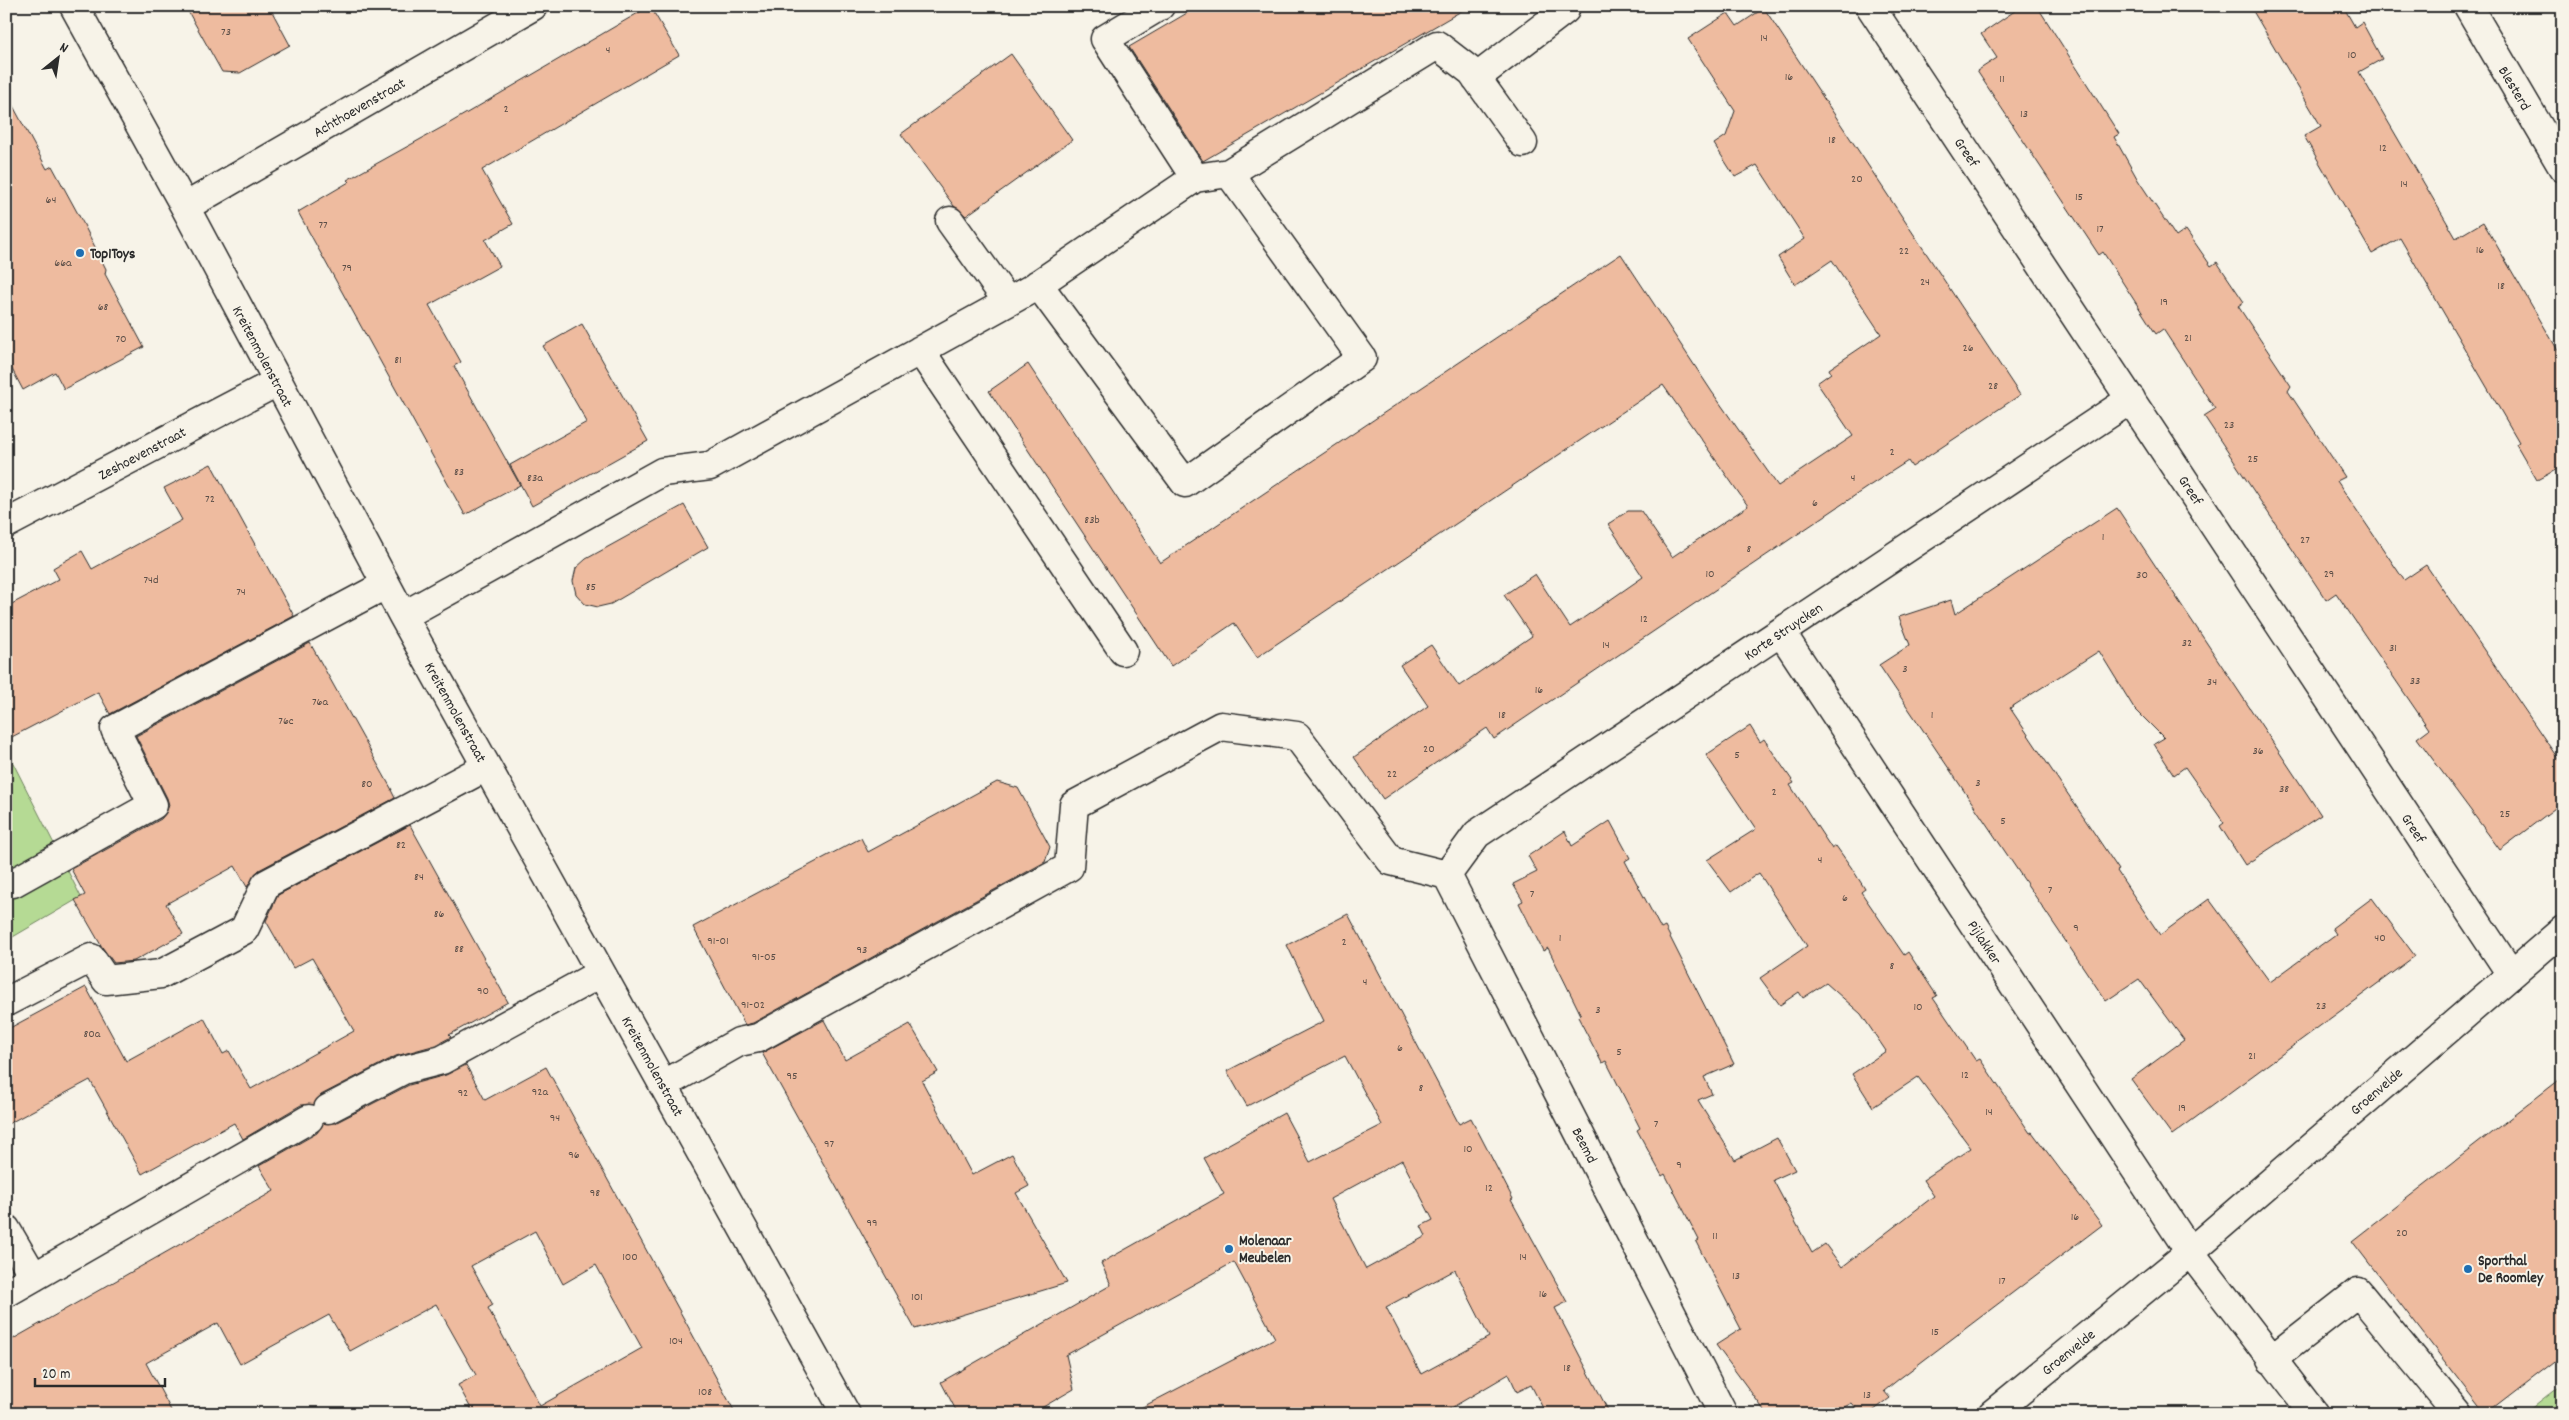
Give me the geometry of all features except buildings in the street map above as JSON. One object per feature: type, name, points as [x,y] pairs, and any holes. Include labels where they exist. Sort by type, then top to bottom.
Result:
[{"type":"street","name":"Kreitenmolenstraat","points":[[74,6],[185,208],[386,585],[846,1414]]},
{"type":"street","name":"Achthoevenstraat","points":[[185,208],[533,6]]},
{"type":"street","points":[[1160,6],[1105,39],[1196,178]]},
{"type":"street","name":"Greef","points":[[1870,6],[2511,974]]},
{"type":"street","name":"Blesterd","points":[[2468,6],[2563,168]]},
{"type":"street","points":[[1476,78],[1565,10]]},
{"type":"street","points":[[403,616],[662,472],[710,466],[1008,302],[1196,178],[1229,173],[1437,45],[1476,78],[1523,143]]},
{"type":"street","points":[[1038,284],[1185,483],[1362,358],[1229,173]]},
{"type":"street","points":[[950,220],[1008,302]]},
{"type":"street","points":[[920,350],[1123,651]]},
{"type":"street","name":"Zeshoevenstraat","points":[[6,524],[277,382]]},
{"type":"street","name":"Korte Struycken","points":[[1447,875],[1476,834],[2131,399]]},
{"type":"street","points":[[13,883],[153,805],[114,729],[386,585]]},
{"type":"street","name":"Pijlakker","points":[[1780,632],[2190,1252]]},
{"type":"street","points":[[663,1085],[739,1042],[758,1038],[1069,867],[1074,805],[1221,726],[1297,736],[1391,861],[1447,875]]},
{"type":"street","points":[[6,1002],[91,958],[106,980],[161,974],[244,930],[266,884],[486,767]]},
{"type":"street","name":"Beemd","points":[[1447,875],[1723,1414]]},
{"type":"street","name":"Groenvelde","points":[[1992,1414],[2190,1252],[2563,930]]},
{"type":"street","points":[[6,1293],[318,1114],[403,1070],[442,1060],[600,973]]},
{"type":"street","points":[[6,1229],[34,1277]]},
{"type":"street","points":[[2190,1252],[2314,1414]]},
{"type":"street","points":[[2271,1360],[2358,1292],[2458,1414]]},
{"type":"green space","points":[[10,757],[81,897],[6,941],[6,759]]},
{"type":"green space","points":[[2563,1384],[2563,1414],[2525,1414]]},
{"type":"place","name":"Top1Toys","points":[[80,253]]},
{"type":"place","name":"Molenaar Meubelen","points":[[1229,1249]]},
{"type":"place","name":"Sporthal De Roomley","points":[[2468,1269]]}]
